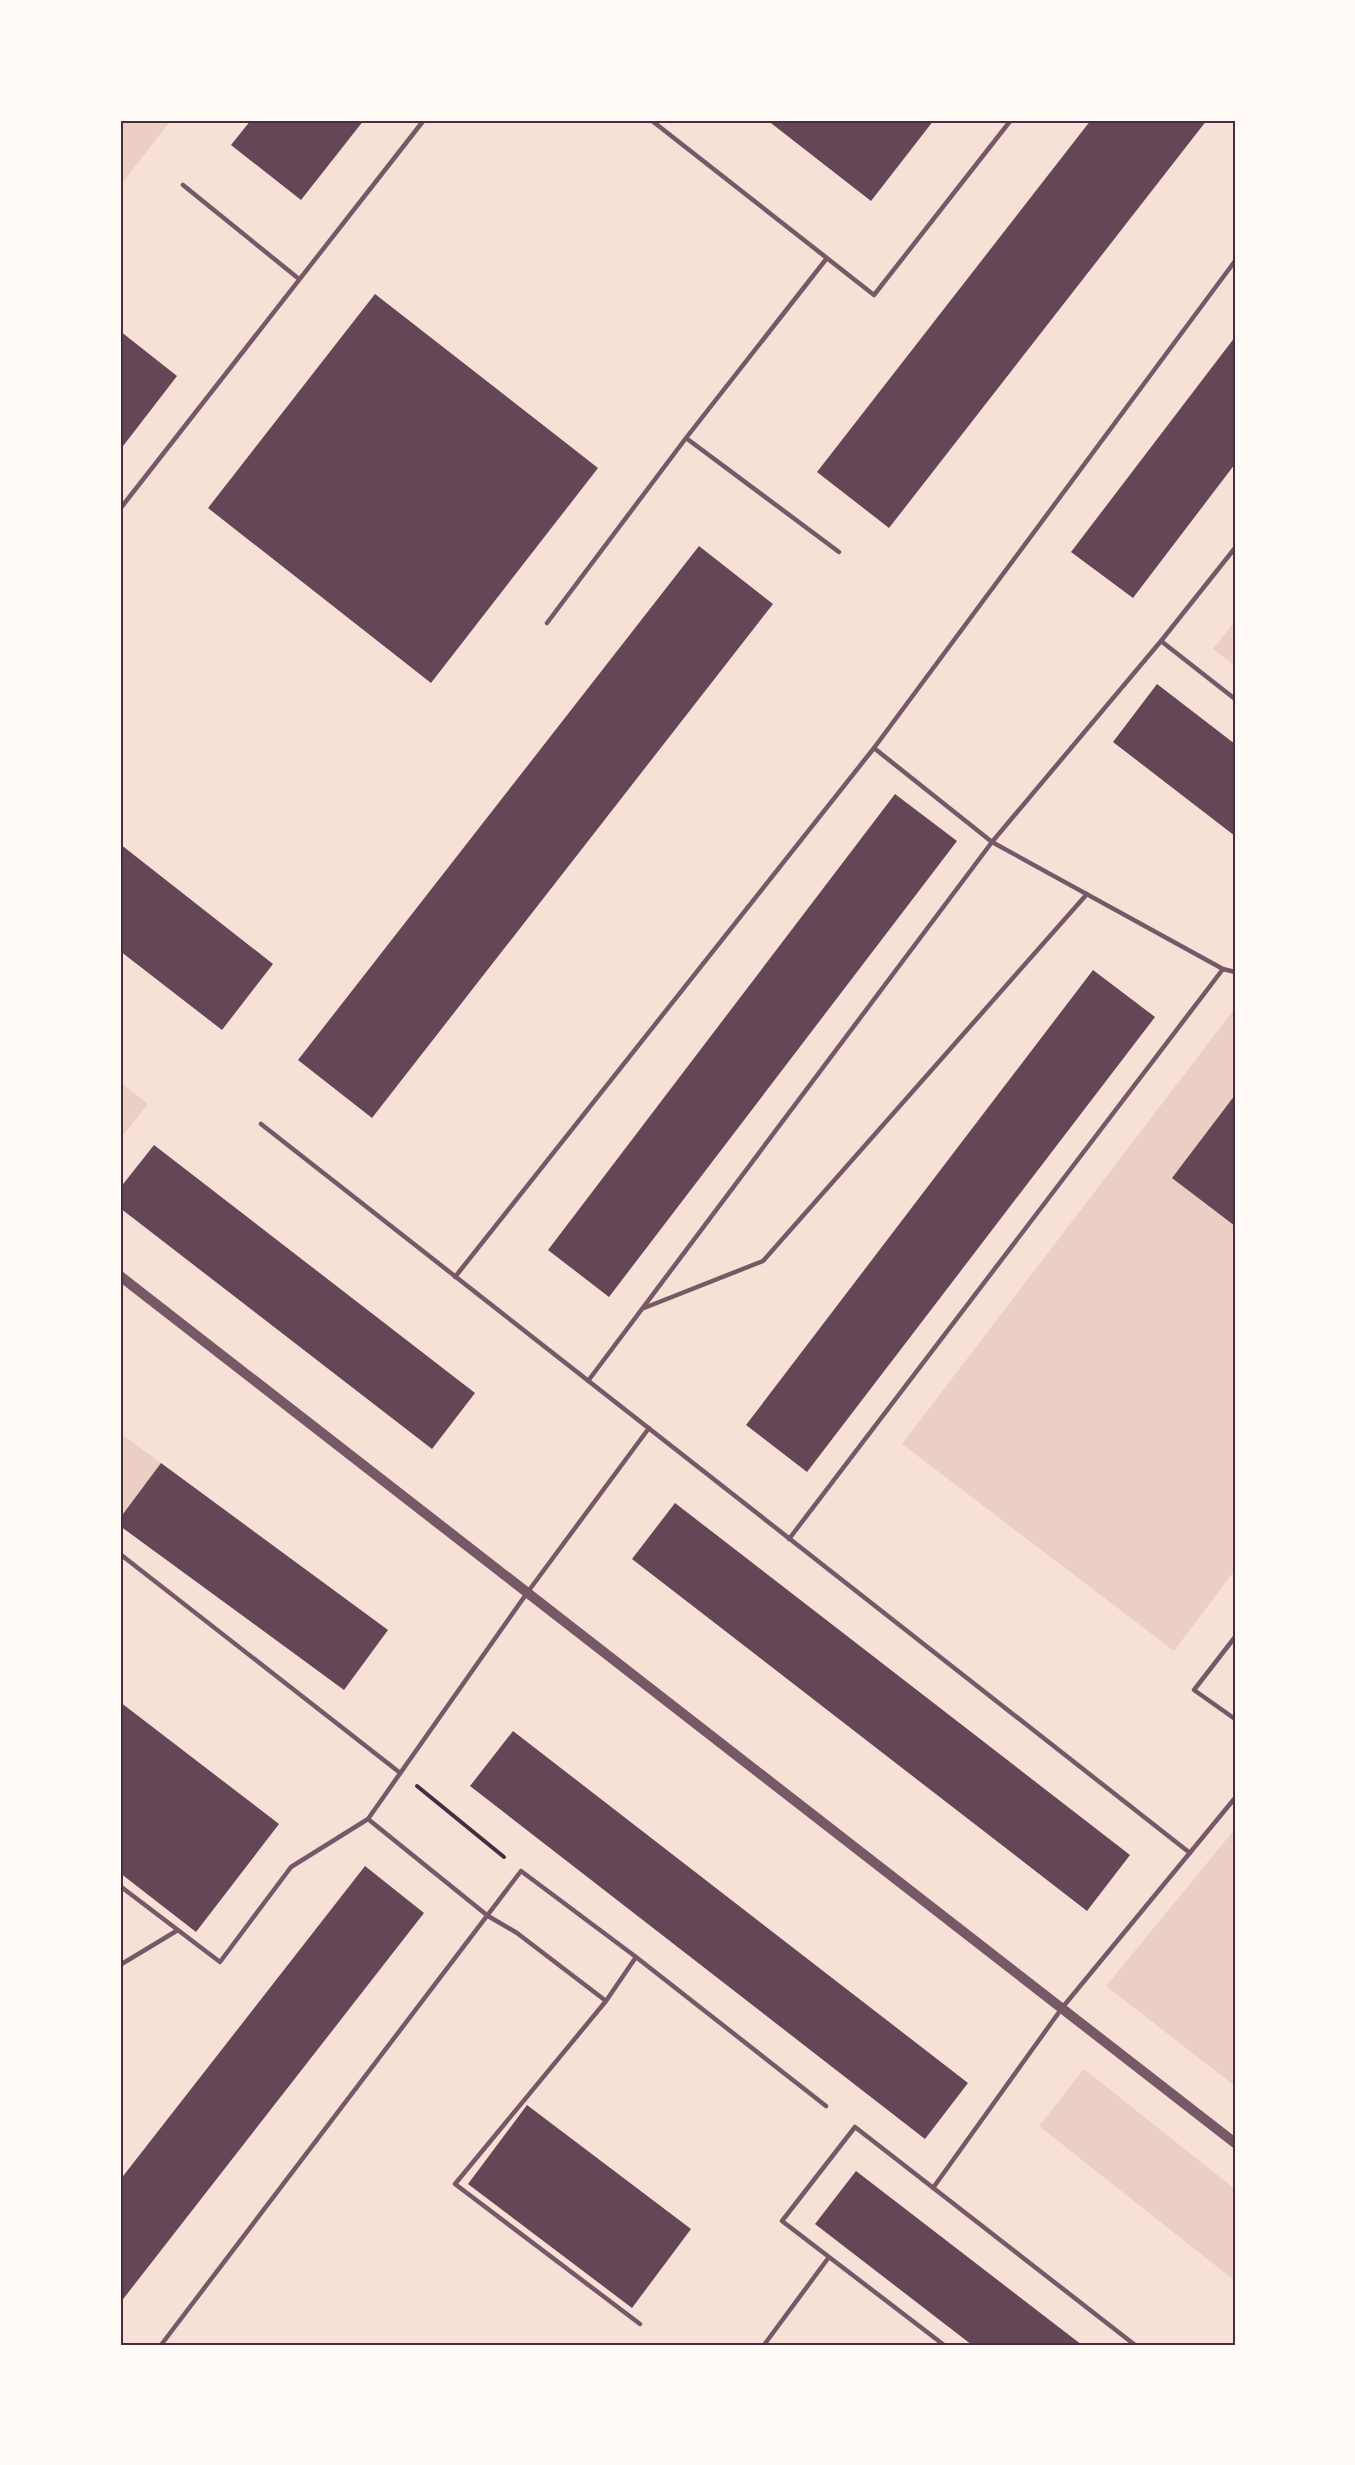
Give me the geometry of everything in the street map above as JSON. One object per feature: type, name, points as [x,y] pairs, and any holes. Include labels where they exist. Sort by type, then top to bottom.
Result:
[{"type":"street","points":[[120,1276],[1235,2143]]},
{"type":"lane","points":[[120,509],[424,120]]},
{"type":"lane","points":[[651,120],[874,295],[1011,120]]},
{"type":"lane","points":[[183,185],[299,279]]},
{"type":"lane","points":[[547,623],[686,438],[827,258]]},
{"type":"lane","points":[[455,1276],[874,748],[1235,261]]},
{"type":"lane","points":[[686,438],[839,552]]},
{"type":"lane","points":[[588,1381],[992,842],[1161,641],[1235,548]]},
{"type":"lane","points":[[1161,641],[1235,699]]},
{"type":"lane","points":[[874,748],[992,842],[1223,969],[1235,972]]},
{"type":"lane","points":[[642,1309],[764,1261],[1087,894]]},
{"type":"lane","points":[[789,1539],[1223,969]]},
{"type":"lane","points":[[261,1124],[1190,1854]]},
{"type":"lane","points":[[120,1886],[220,1962],[291,1867],[368,1819],[527,1593],[649,1428]]},
{"type":"lane","points":[[120,1554],[399,1772]]},
{"type":"lane","points":[[1235,1636],[1194,1690],[1235,1719]]},
{"type":"lane","points":[[933,2188],[1062,2008],[1235,1797]]},
{"type":"lane","points":[[368,1819],[488,1916],[517,1933],[606,2001]]},
{"type":"lane","points":[[161,2345],[521,1871],[636,1957],[826,2106]]},
{"type":"lane","points":[[120,1965],[178,1930]]},
{"type":"lane","points":[[636,1957],[606,2001],[455,2184],[640,2324]]},
{"type":"lane","points":[[944,2345],[782,2221],[855,2127],[1135,2345]]},
{"type":"lane","points":[[765,2345],[829,2257]]},
{"type":"path","points":[[399,1772],[521,1871]]},
{"type":"shaded area","points":[[120,120],[171,120],[120,186]]},
{"type":"shaded area","points":[[1235,621],[1235,666],[1213,649]]},
{"type":"shaded area","points":[[1235,1008],[1235,1570],[1174,1651],[902,1444]]},
{"type":"shaded area","points":[[120,1082],[148,1104],[120,1139]]},
{"type":"shaded area","points":[[120,1433],[161,1463],[120,1518]]},
{"type":"shaded area","points":[[1235,1829],[1235,2086],[1106,1986]]},
{"type":"shaded area","points":[[1084,2069],[1235,2189],[1235,2281],[1039,2126]]},
{"type":"building","points":[[251,120],[364,120],[301,200],[231,145]]},
{"type":"building","points":[[767,120],[934,120],[871,201]]},
{"type":"building","points":[[1091,120],[1207,120],[889,528],[817,472]]},
{"type":"building","points":[[375,294],[598,468],[431,683],[208,508]]},
{"type":"building","points":[[120,331],[177,376],[120,450]]},
{"type":"building","points":[[1235,337],[1235,464],[1133,598],[1071,552]]},
{"type":"building","points":[[699,546],[773,604],[372,1118],[298,1060]]},
{"type":"building","points":[[1157,684],[1235,744],[1235,836],[1113,742]]},
{"type":"building","points":[[895,794],[957,841],[609,1297],[548,1250]]},
{"type":"building","points":[[120,844],[273,964],[222,1030],[120,951]]},
{"type":"building","points":[[1093,970],[1155,1017],[807,1472],[746,1425]]},
{"type":"building","points":[[1235,1095],[1235,1226],[1172,1178]]},
{"type":"building","points":[[154,1145],[475,1393],[432,1449],[120,1208],[120,1188]]},
{"type":"building","points":[[161,1463],[388,1630],[344,1690],[120,1526],[120,1518]]},
{"type":"building","points":[[675,1503],[1130,1855],[1087,1911],[632,1559]]},
{"type":"building","points":[[120,1702],[279,1824],[196,1932],[120,1873]]},
{"type":"building","points":[[513,1731],[968,2083],[925,2139],[470,1786]]},
{"type":"building","points":[[365,1866],[424,1913],[120,2303],[120,2180]]},
{"type":"building","points":[[527,2105],[691,2229],[632,2308],[468,2184]]},
{"type":"building","points":[[856,2171],[1082,2345],[972,2345],[815,2224]]}]
